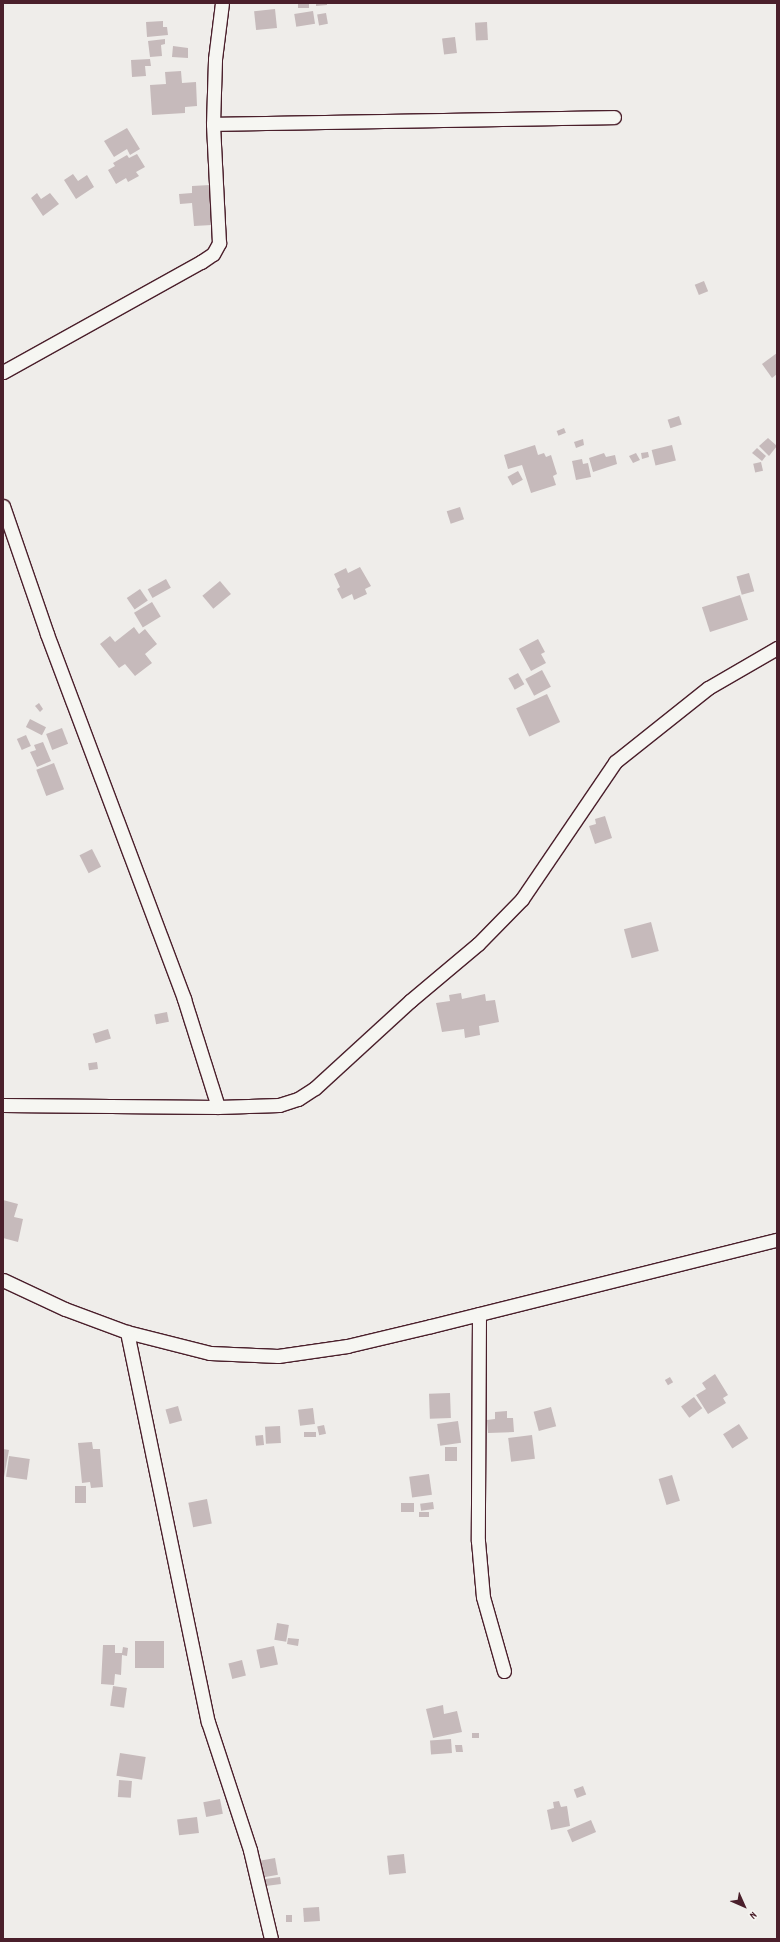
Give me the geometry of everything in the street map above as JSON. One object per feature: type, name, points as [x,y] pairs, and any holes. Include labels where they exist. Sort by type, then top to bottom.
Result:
[{"type":"street","points":[[3,372],[213,254],[220,243],[213,124],[215,59],[222,3]]},
{"type":"street","points":[[213,124],[614,117]]},
{"type":"street","points":[[3,506],[47,634],[184,999],[218,1107]]},
{"type":"street","points":[[3,1105],[218,1107],[279,1104],[298,1099],[315,1088],[410,1001],[478,944],[522,899],[615,762],[708,688],[777,648]]},
{"type":"street","points":[[3,1280],[65,1309],[127,1332],[210,1353],[278,1356],[347,1346],[777,1240]]},
{"type":"street","points":[[479,1314],[478,1541],[483,1597],[504,1671]]},
{"type":"street","points":[[127,1332],[208,1722],[250,1850],[271,1939]]},
{"type":"building","points":[[298,3],[309,3],[309,8],[298,8]]},
{"type":"building","points":[[316,3],[327,3],[327,5],[316,6]]},
{"type":"building","points":[[275,9],[277,28],[256,30],[254,11]]},
{"type":"building","points":[[313,11],[315,24],[296,27],[294,14]]},
{"type":"building","points":[[326,13],[328,24],[319,25],[317,15]]},
{"type":"building","points":[[163,21],[163,27],[167,27],[168,35],[147,37],[146,22]]},
{"type":"building","points":[[487,22],[488,40],[476,41],[475,23]]},
{"type":"building","points":[[455,37],[457,53],[444,54],[442,39]]},
{"type":"building","points":[[165,39],[165,44],[161,45],[162,56],[150,57],[148,41]]},
{"type":"building","points":[[173,46],[188,48],[188,58],[172,57]]},
{"type":"building","points":[[150,59],[151,66],[145,66],[146,76],[132,77],[131,60]]},
{"type":"building","points":[[181,71],[182,83],[196,82],[197,106],[185,107],[185,113],[152,115],[150,85],[166,84],[165,72]]},
{"type":"building","points":[[127,128],[140,149],[130,155],[127,149],[114,157],[104,141]]},
{"type":"building","points":[[137,154],[145,167],[136,172],[139,176],[128,182],[126,178],[116,184],[108,170],[115,166],[113,163],[127,155],[129,158]]},
{"type":"building","points":[[73,174],[78,181],[87,175],[94,187],[76,199],[64,180]]},
{"type":"building","points":[[210,185],[212,225],[194,226],[192,203],[180,204],[179,194],[192,193],[192,186]]},
{"type":"building","points":[[37,193],[41,199],[50,193],[59,204],[43,216],[31,198]]},
{"type":"building","points":[[704,281],[708,291],[699,295],[695,285]]},
{"type":"building","points":[[777,353],[777,374],[772,378],[762,364]]},
{"type":"building","points":[[679,416],[682,425],[670,428],[668,420]]},
{"type":"building","points":[[564,428],[566,433],[558,436],[557,431]]},
{"type":"building","points":[[768,438],[777,446],[769,456],[759,446]]},
{"type":"building","points":[[583,439],[584,445],[576,448],[574,442]]},
{"type":"building","points":[[535,445],[538,455],[544,453],[546,457],[551,455],[557,474],[553,476],[556,485],[531,493],[522,465],[508,469],[504,455]]},
{"type":"building","points":[[672,445],[676,461],[655,466],[652,450]]},
{"type":"building","points":[[757,448],[766,456],[762,461],[752,453]]},
{"type":"building","points":[[648,452],[649,457],[642,459],[641,453]]},
{"type":"building","points":[[604,453],[606,457],[615,455],[617,464],[593,472],[589,458]]},
{"type":"building","points":[[636,453],[640,460],[633,463],[629,456]]},
{"type":"building","points":[[582,459],[583,464],[588,463],[591,477],[576,480],[572,461]]},
{"type":"building","points":[[761,462],[763,471],[755,473],[753,464]]},
{"type":"building","points":[[518,471],[523,480],[512,486],[508,477]]},
{"type":"building","points":[[460,507],[464,519],[451,524],[447,511]]},
{"type":"building","points":[[360,567],[371,586],[365,589],[367,594],[354,600],[352,594],[342,599],[337,589],[340,587],[334,574],[346,568],[348,573]]},
{"type":"building","points":[[749,573],[754,591],[742,595],[737,577]]},
{"type":"building","points":[[166,579],[171,588],[152,598],[148,589]]},
{"type":"building","points":[[220,581],[231,594],[213,609],[202,596]]},
{"type":"building","points":[[140,589],[148,601],[135,610],[127,598]]},
{"type":"building","points":[[740,595],[748,620],[710,632],[702,607]]},
{"type":"building","points":[[152,602],[161,617],[143,627],[134,613]]},
{"type":"building","points":[[134,627],[139,634],[145,629],[157,644],[145,654],[152,663],[135,676],[125,664],[119,668],[100,644],[110,636],[115,642]]},
{"type":"building","points":[[538,639],[545,652],[541,654],[546,663],[531,671],[519,649]]},
{"type":"building","points":[[542,670],[551,687],[534,696],[525,679]]},
{"type":"building","points":[[518,673],[524,684],[515,690],[508,678]]},
{"type":"building","points":[[547,694],[560,722],[529,736],[516,708]]},
{"type":"building","points":[[39,703],[43,709],[40,712],[35,706]]},
{"type":"building","points":[[30,719],[46,727],[42,735],[26,727]]},
{"type":"building","points":[[62,728],[68,744],[52,750],[46,734]]},
{"type":"building","points":[[26,735],[31,746],[22,750],[17,739]]},
{"type":"building","points":[[43,742],[51,761],[37,767],[30,752],[36,750],[34,745]]},
{"type":"building","points":[[54,763],[64,789],[46,796],[36,770]]},
{"type":"building","points":[[605,816],[612,838],[595,844],[589,826],[596,824],[595,819]]},
{"type":"building","points":[[92,849],[101,867],[89,873],[80,855]]},
{"type":"building","points":[[651,922],[659,951],[632,958],[624,929]]},
{"type":"building","points":[[461,993],[462,999],[485,994],[486,1001],[495,1000],[499,1022],[479,1026],[480,1035],[465,1038],[464,1029],[442,1032],[436,1003],[450,1001],[449,995]]},
{"type":"building","points":[[167,1012],[169,1022],[156,1024],[154,1014]]},
{"type":"building","points":[[108,1029],[111,1039],[96,1043],[93,1034]]},
{"type":"building","points":[[97,1062],[98,1069],[89,1070],[88,1063]]},
{"type":"building","points":[[3,1200],[18,1204],[14,1217],[23,1219],[18,1242],[3,1238]]},
{"type":"building","points":[[715,1374],[728,1395],[723,1398],[726,1403],[708,1414],[696,1395],[706,1389],[702,1383]]},
{"type":"building","points":[[670,1377],[673,1382],[668,1385],[665,1380]]},
{"type":"building","points":[[450,1393],[451,1418],[430,1419],[429,1394]]},
{"type":"building","points":[[694,1397],[702,1408],[689,1418],[681,1406]]},
{"type":"building","points":[[178,1406],[182,1420],[170,1424],[166,1410]]},
{"type":"building","points":[[551,1407],[556,1426],[539,1431],[534,1412]]},
{"type":"building","points":[[313,1408],[315,1424],[300,1426],[298,1410]]},
{"type":"building","points":[[507,1411],[507,1418],[513,1418],[514,1432],[488,1433],[487,1420],[495,1419],[495,1412]]},
{"type":"building","points":[[458,1421],[461,1443],[440,1446],[437,1424]]},
{"type":"building","points":[[739,1424],[748,1438],[732,1449],[723,1434]]},
{"type":"building","points":[[324,1425],[326,1434],[319,1435],[317,1427]]},
{"type":"building","points":[[280,1426],[281,1443],[266,1444],[265,1427]]},
{"type":"building","points":[[304,1432],[316,1432],[316,1437],[304,1437]]},
{"type":"building","points":[[263,1435],[264,1445],[256,1446],[255,1436]]},
{"type":"building","points":[[532,1435],[535,1459],[511,1462],[508,1438]]},
{"type":"building","points":[[92,1442],[93,1449],[100,1449],[103,1487],[91,1488],[90,1482],[82,1483],[78,1443]]},
{"type":"building","points":[[445,1447],[457,1447],[457,1461],[445,1461]]},
{"type":"building","points":[[3,1449],[9,1450],[4,1477],[3,1477]]},
{"type":"building","points":[[9,1456],[30,1459],[27,1480],[6,1477]]},
{"type":"building","points":[[429,1474],[432,1495],[412,1498],[409,1477]]},
{"type":"building","points":[[672,1475],[680,1501],[667,1505],[659,1479]]},
{"type":"building","points":[[75,1486],[86,1486],[86,1503],[75,1503]]},
{"type":"building","points":[[207,1499],[212,1524],[193,1527],[188,1503]]},
{"type":"building","points":[[433,1502],[434,1509],[421,1511],[420,1504]]},
{"type":"building","points":[[401,1503],[414,1503],[414,1512],[401,1512]]},
{"type":"building","points":[[419,1512],[429,1512],[429,1517],[419,1517]]},
{"type":"building","points":[[277,1623],[289,1625],[286,1642],[274,1640]]},
{"type":"building","points":[[288,1638],[299,1639],[298,1646],[287,1644]]},
{"type":"building","points":[[135,1641],[164,1641],[164,1668],[135,1668]]},
{"type":"building","points":[[103,1645],[115,1645],[115,1653],[122,1653],[123,1647],[128,1648],[127,1656],[122,1655],[121,1675],[115,1674],[114,1685],[101,1684]]},
{"type":"building","points":[[274,1646],[278,1665],[260,1668],[256,1650]]},
{"type":"building","points":[[242,1660],[246,1676],[232,1679],[228,1663]]},
{"type":"building","points":[[113,1686],[127,1688],[124,1708],[110,1706]]},
{"type":"building","points":[[443,1705],[444,1714],[457,1711],[462,1732],[433,1738],[426,1709]]},
{"type":"building","points":[[472,1733],[479,1733],[479,1738],[472,1738]]},
{"type":"building","points":[[451,1739],[452,1753],[431,1754],[430,1740]]},
{"type":"building","points":[[455,1745],[462,1745],[463,1752],[456,1752]]},
{"type":"building","points":[[120,1753],[146,1757],[142,1780],[116,1776]]},
{"type":"building","points":[[119,1780],[132,1781],[131,1798],[118,1797]]},
{"type":"building","points":[[583,1786],[586,1794],[577,1798],[574,1790]]},
{"type":"building","points":[[220,1799],[223,1814],[206,1817],[203,1802]]},
{"type":"building","points":[[559,1801],[561,1807],[567,1806],[570,1826],[551,1830],[547,1810],[554,1808],[553,1802]]},
{"type":"building","points":[[197,1817],[199,1833],[179,1835],[177,1819]]},
{"type":"building","points":[[591,1820],[596,1832],[572,1842],[567,1830]]},
{"type":"building","points":[[404,1854],[406,1873],[389,1875],[387,1856]]},
{"type":"building","points":[[275,1858],[278,1875],[261,1878],[258,1861]]},
{"type":"building","points":[[280,1877],[281,1884],[264,1886],[263,1879]]},
{"type":"building","points":[[319,1907],[320,1921],[304,1922],[303,1908]]},
{"type":"building","points":[[286,1915],[292,1915],[292,1922],[286,1922]]}]
